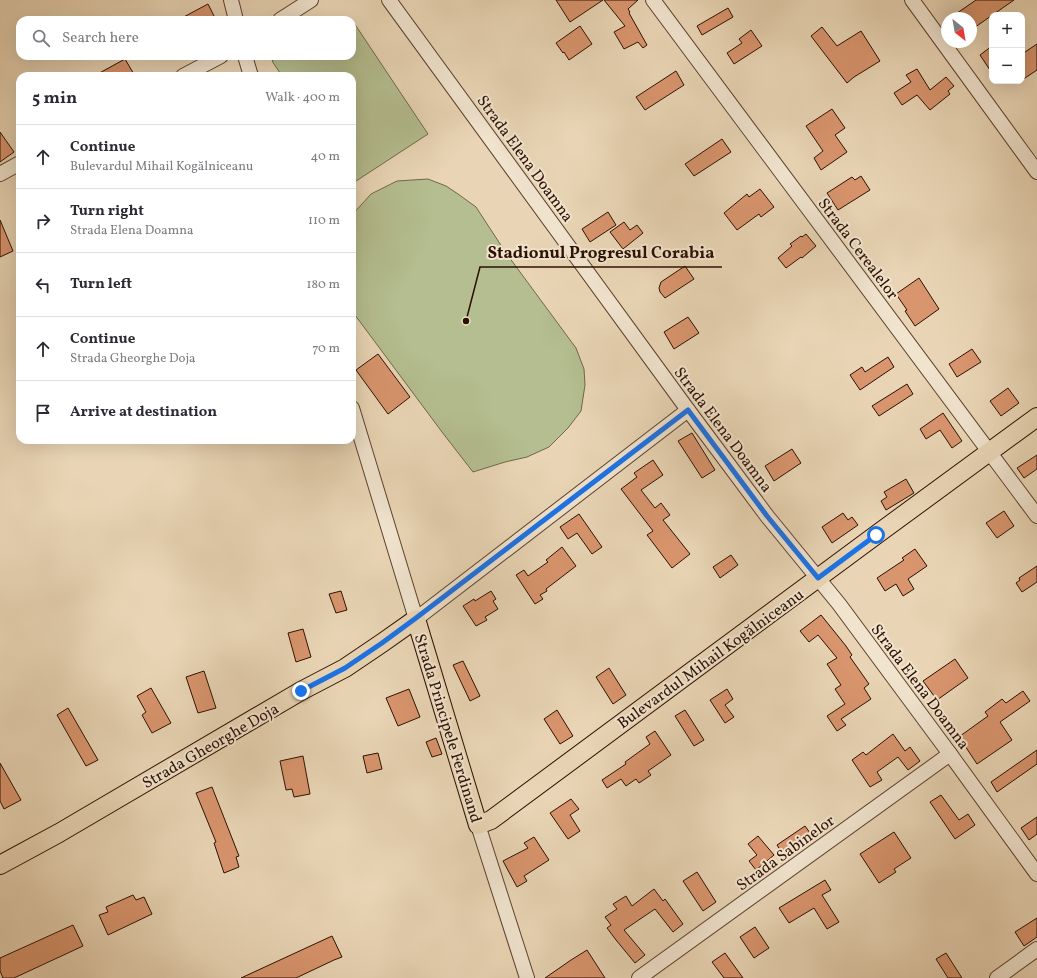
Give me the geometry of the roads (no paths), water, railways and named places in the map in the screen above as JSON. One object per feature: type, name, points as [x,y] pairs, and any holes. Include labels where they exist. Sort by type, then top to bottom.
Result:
[{"type":"main road","name":"Bulevardul Mihail Kogălniceanu","points":[[478,824],[490,820],[1037,417]]},
{"type":"main road","name":"Strada Principele Ferdinand","points":[[416,618],[478,824]]},
{"type":"main road","name":"Strada Gheorghe Doja","points":[[0,865],[66,829],[301,691],[345,668],[416,618]]},
{"type":"street","points":[[230,0],[235,16]]},
{"type":"street","points":[[286,16],[311,0]]},
{"type":"street","name":"Strada Elena Doamna","points":[[389,0],[688,410],[767,516],[818,578],[950,754],[1037,874]]},
{"type":"street","name":"Strada Cerealelor","points":[[653,0],[1037,516]]},
{"type":"street","points":[[912,0],[1037,172]]},
{"type":"street","points":[[191,72],[213,60]]},
{"type":"street","points":[[246,60],[250,72]]},
{"type":"street","points":[[0,174],[16,165]]},
{"type":"street","points":[[416,618],[688,410]]},
{"type":"street","name":"Strada Principele Ferdinand","points":[[356,421],[416,618]]},
{"type":"street","name":"Strada Sabinelor","points":[[639,978],[950,754]]},
{"type":"street","name":"Strada Principele Ferdinand","points":[[478,824],[526,978]]},
{"type":"street","points":[[997,978],[1037,949]]},
{"type":"place","name":"Stadionul Progresul Corabia","points":[[466,321]]}]
